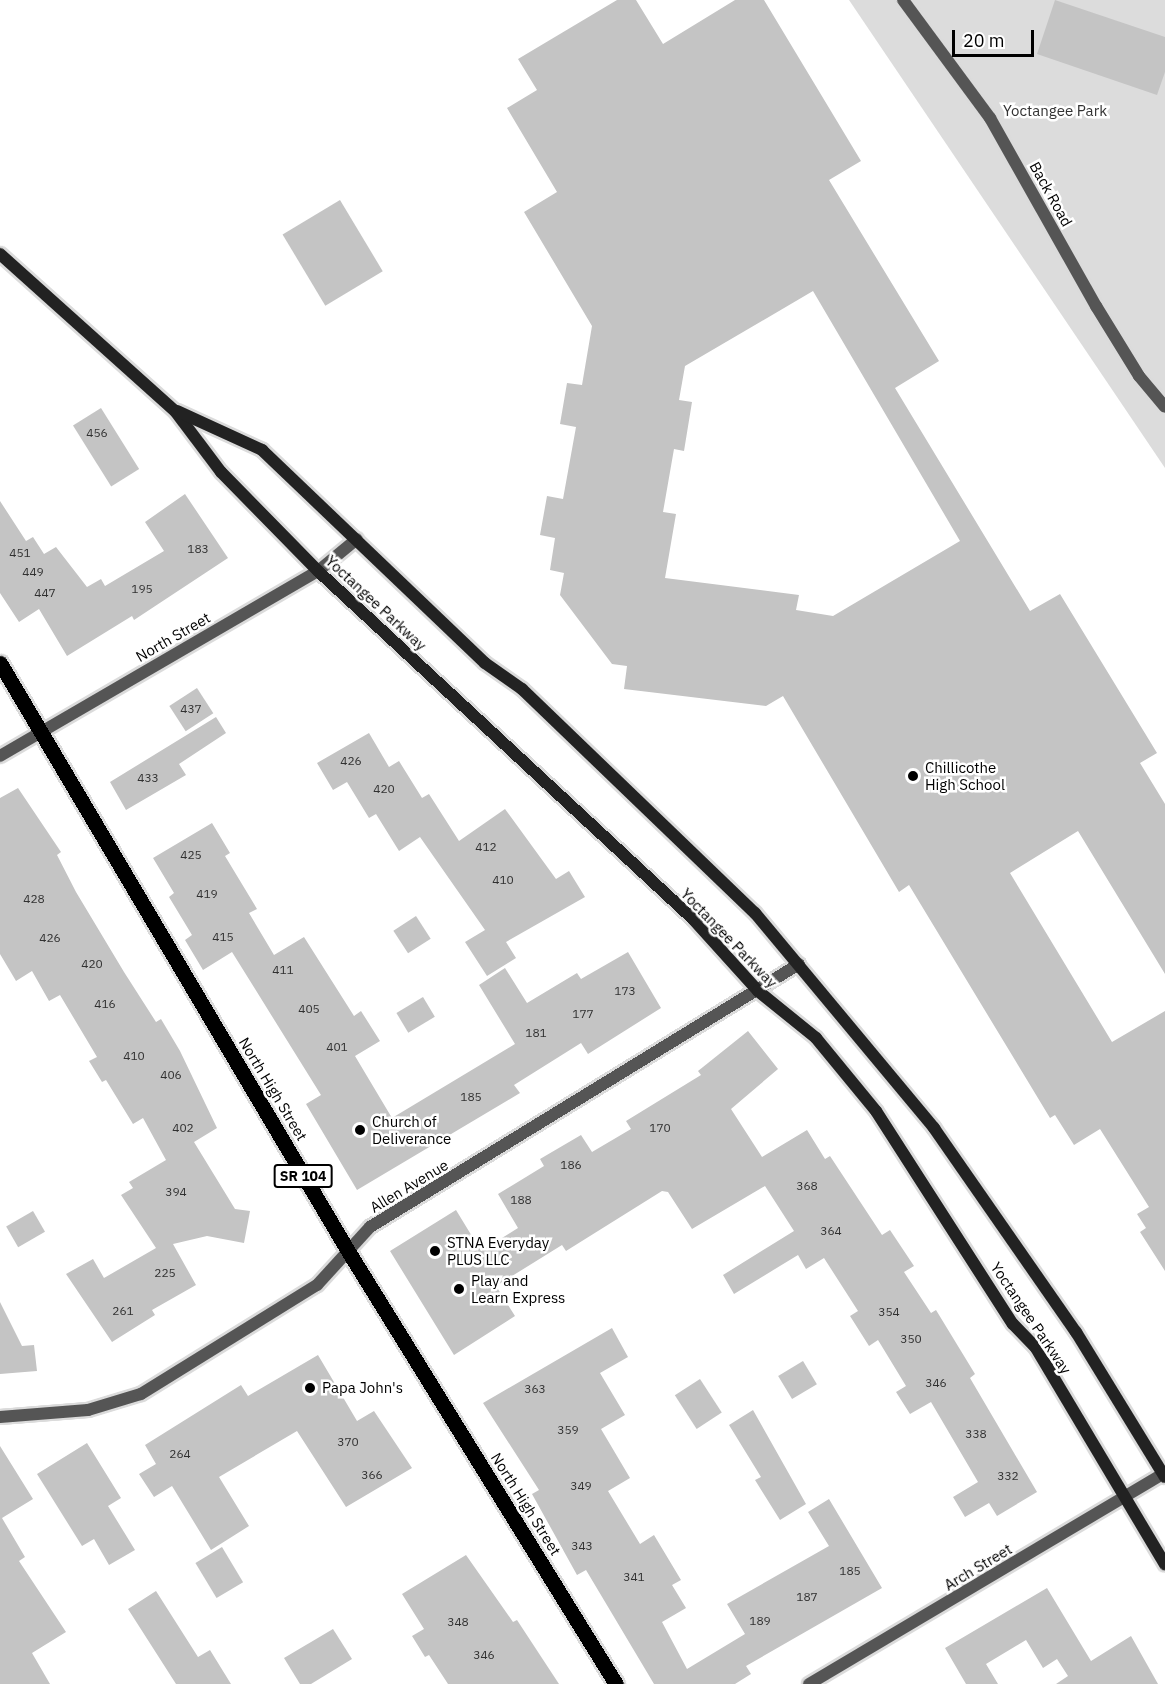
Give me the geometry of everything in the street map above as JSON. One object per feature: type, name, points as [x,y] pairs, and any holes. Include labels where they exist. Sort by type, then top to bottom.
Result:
[{"type":"main road","name":"North High Street","points":[[0,663],[348,1251],[616,1684]]},
{"type":"street","name":"Back Road","points":[[903,0],[990,118],[1096,306],[1139,376],[1165,407]]},
{"type":"street","name":"Yoctangee Parkway","points":[[0,254],[176,411],[221,472],[318,571],[693,919],[758,991],[816,1038],[876,1111],[1013,1323],[1036,1348],[1165,1564]]},
{"type":"street","name":"Yoctangee Parkway","points":[[176,411],[262,450],[477,656],[522,689],[582,745],[755,913],[934,1128],[1076,1332],[1164,1476]]},
{"type":"street","name":"North Street","points":[[0,756],[318,571],[357,539]]},
{"type":"street","name":"Allen Avenue","points":[[0,1417],[98,1409],[141,1394],[317,1285],[370,1227],[799,964]]},
{"type":"street","name":"Arch Street","points":[[809,1684],[1164,1476]]},
{"type":"green space","name":"Yoctangee Park","points":[[849,0],[1165,0],[1165,468]]},
{"type":"building","points":[[617,0],[636,0],[663,44],[735,0],[764,0],[861,161],[829,180],[939,361],[895,388],[1030,611],[1060,594],[1157,753],[1140,763],[1165,804],[1165,974],[1078,831],[1010,873],[1112,1042],[1165,1011],[1165,1271],[1140,1232],[1146,1228],[1137,1214],[1149,1207],[1100,1129],[1074,1145],[1055,1115],[1050,1118],[909,885],[899,892],[783,696],[766,706],[624,689],[627,666],[612,664],[560,595],[564,573],[550,570],[555,538],[540,535],[547,496],[563,499],[576,427],[560,424],[567,383],[582,385],[592,326],[524,212],[557,192],[507,108],[537,90],[518,59]],"holes":[[[813,291],[960,541],[833,616],[796,610],[799,595],[665,578],[676,514],[663,512],[674,449],[684,451],[692,402],[679,400],[685,366]]]},
{"type":"building","points":[[1055,0],[1165,37],[1165,72],[1157,95],[1037,54]]},
{"type":"building","points":[[340,200],[383,271],[325,306],[283,235]]},
{"type":"building","points":[[101,408],[139,469],[111,487],[73,425]]},
{"type":"building","points":[[185,494],[228,558],[134,620],[132,616],[67,656],[39,609],[19,622],[0,593],[0,501],[26,541],[33,537],[44,554],[56,547],[87,587],[101,579],[105,586],[164,551],[145,522]]},
{"type":"building","points":[[197,688],[213,713],[186,731],[169,706]]},
{"type":"building","points":[[216,717],[226,733],[179,764],[186,775],[126,810],[110,782]]},
{"type":"building","points":[[369,733],[389,767],[399,761],[422,798],[429,794],[459,841],[505,809],[556,879],[569,871],[585,897],[506,942],[516,958],[487,976],[465,942],[485,930],[420,837],[399,851],[376,814],[369,818],[347,782],[333,790],[317,763]]},
{"type":"building","points":[[18,788],[61,852],[57,855],[76,892],[124,972],[156,1022],[161,1019],[180,1051],[217,1128],[194,1142],[235,1209],[250,1211],[244,1243],[207,1236],[173,1244],[196,1285],[152,1310],[155,1315],[112,1342],[66,1274],[93,1259],[104,1278],[156,1248],[121,1195],[133,1188],[129,1182],[166,1160],[143,1118],[133,1124],[106,1080],[102,1082],[89,1061],[97,1057],[60,995],[49,1001],[32,971],[16,981],[0,954],[0,798]]},
{"type":"building","points":[[212,823],[230,853],[225,856],[257,909],[249,913],[274,955],[304,937],[354,1016],[361,1011],[380,1041],[355,1056],[392,1118],[515,1044],[479,985],[505,968],[527,1003],[577,973],[581,979],[628,952],[661,1008],[588,1054],[581,1043],[514,1085],[520,1093],[357,1190],[306,1104],[321,1095],[232,952],[203,970],[185,940],[192,935],[169,897],[174,893],[153,858]]},
{"type":"building","points":[[416,916],[431,939],[408,953],[393,931]]},
{"type":"building","points":[[423,997],[435,1017],[408,1033],[396,1013]]},
{"type":"building","points":[[748,1031],[778,1069],[731,1109],[762,1157],[807,1130],[825,1159],[830,1156],[882,1235],[890,1230],[914,1266],[904,1272],[931,1313],[936,1310],[975,1374],[970,1378],[1037,1492],[997,1516],[989,1503],[965,1517],[953,1497],[978,1482],[931,1402],[910,1414],[896,1392],[906,1386],[878,1340],[869,1346],[850,1316],[858,1311],[824,1258],[806,1269],[798,1255],[734,1294],[723,1275],[794,1231],[765,1186],[692,1229],[668,1192],[662,1191],[566,1251],[562,1245],[496,1286],[515,1316],[454,1355],[390,1251],[456,1210],[481,1251],[518,1228],[498,1194],[544,1166],[540,1159],[581,1135],[592,1152],[631,1129],[626,1121],[701,1075],[698,1071]]},
{"type":"building","points":[[33,1211],[45,1232],[18,1247],[6,1226]]},
{"type":"building","points":[[0,1302],[22,1346],[34,1345],[37,1371],[0,1374]]},
{"type":"building","points":[[612,1328],[628,1357],[600,1373],[625,1415],[601,1429],[630,1478],[608,1491],[640,1544],[654,1535],[681,1580],[672,1585],[686,1608],[662,1622],[687,1669],[745,1634],[727,1604],[829,1546],[808,1512],[829,1499],[882,1588],[746,1666],[751,1674],[735,1684],[654,1684],[586,1570],[577,1575],[532,1494],[539,1490],[483,1403]]},
{"type":"building","points":[[318,1355],[357,1421],[374,1411],[412,1468],[346,1507],[297,1431],[219,1477],[249,1526],[211,1550],[172,1486],[154,1497],[139,1474],[156,1464],[145,1445],[241,1385],[248,1396]]},
{"type":"building","points":[[803,1361],[817,1384],[792,1399],[778,1376]]},
{"type":"building","points":[[700,1379],[722,1413],[697,1429],[675,1395]]},
{"type":"building","points":[[753,1410],[806,1504],[780,1520],[755,1480],[761,1477],[729,1425]]},
{"type":"building","points":[[87,1443],[121,1498],[108,1506],[135,1550],[109,1565],[94,1539],[82,1546],[37,1474]]},
{"type":"building","points":[[0,1446],[33,1499],[2,1518],[25,1557],[19,1561],[66,1632],[32,1653],[50,1684],[0,1684]]},
{"type":"building","points":[[222,1547],[243,1582],[217,1598],[195,1563]]},
{"type":"building","points":[[466,1555],[513,1622],[517,1620],[559,1684],[448,1684],[429,1655],[425,1657],[412,1636],[424,1629],[402,1594]]},
{"type":"building","points":[[1047,1588],[1091,1661],[1131,1636],[1158,1684],[1056,1684],[1068,1676],[1057,1659],[1043,1668],[1026,1640],[986,1664],[998,1684],[966,1684],[945,1648]]},
{"type":"building","points":[[156,1591],[198,1657],[210,1650],[231,1684],[176,1684],[128,1609]]},
{"type":"building","points":[[333,1629],[352,1659],[311,1684],[300,1684],[284,1658]]},
{"type":"place","name":"Chillicothe High School","points":[[913,776]]},
{"type":"place","name":"Church of Deliverance","points":[[360,1130]]},
{"type":"place","name":"STNA Everyday PLUS LLC","points":[[435,1251]]},
{"type":"place","name":"Play and Learn Express","points":[[459,1289]]},
{"type":"place","name":"Papa John's","points":[[310,1388]]}]
